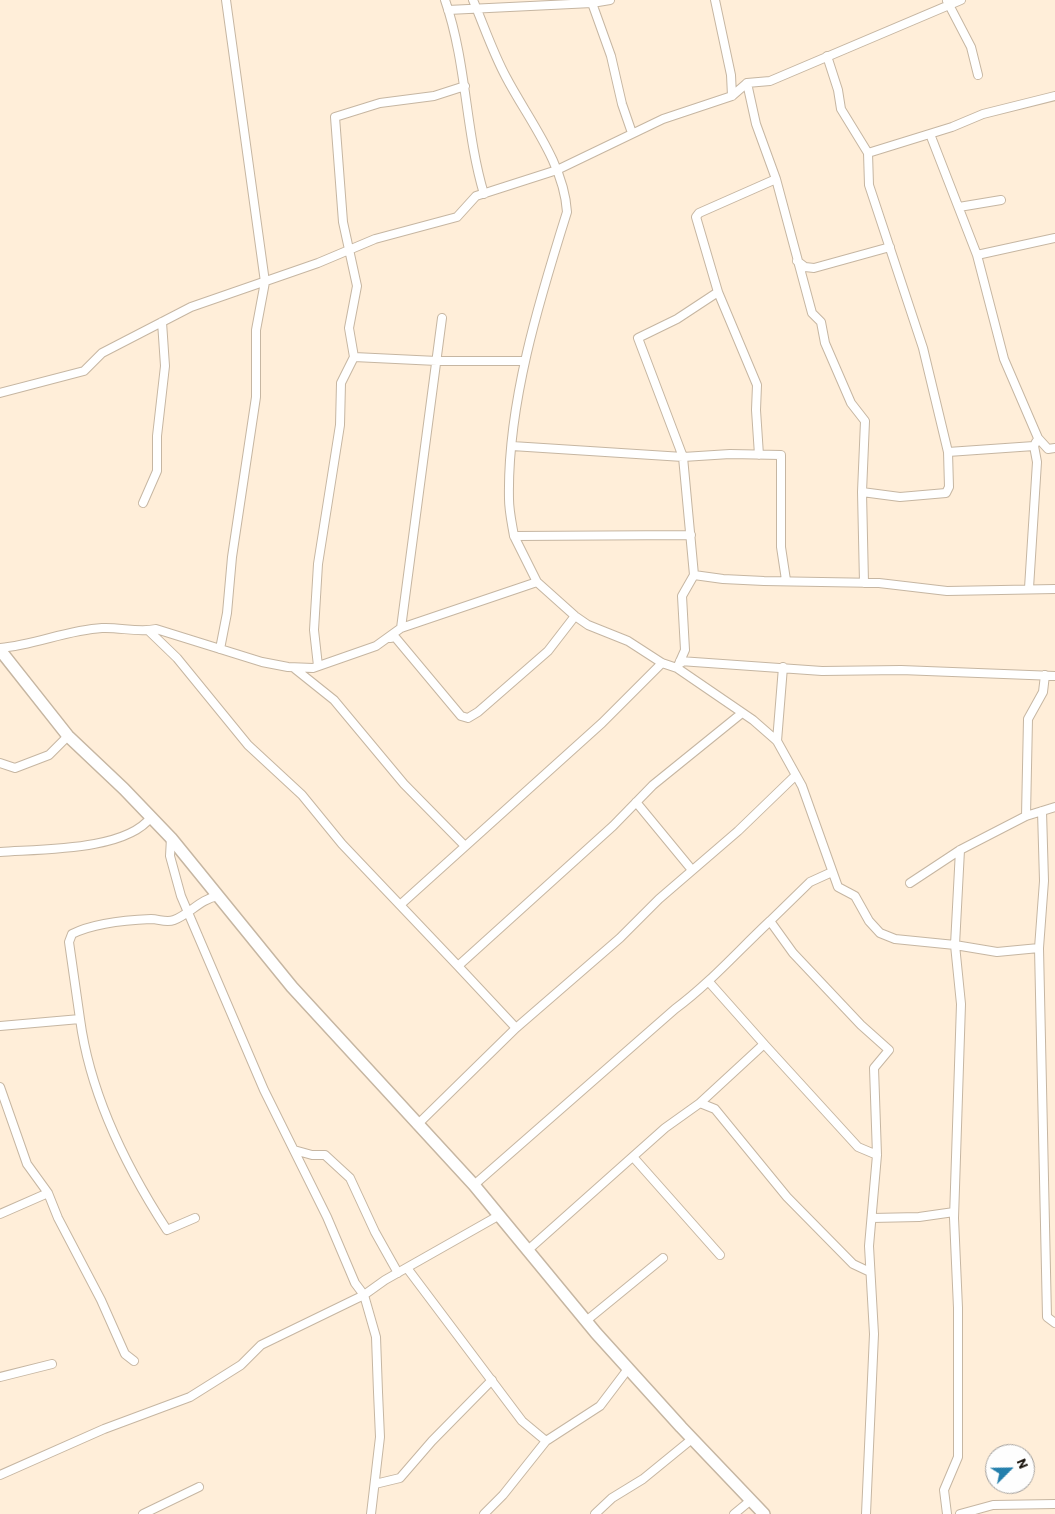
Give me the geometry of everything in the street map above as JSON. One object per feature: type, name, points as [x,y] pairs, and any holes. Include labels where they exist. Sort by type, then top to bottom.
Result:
[{"type":"street","points":[[220,649],[227,613],[232,557],[256,397],[256,330],[265,282],[226,0]]},
{"type":"street","points":[[445,0],[465,86],[474,160],[484,194]]},
{"type":"street","points":[[473,0],[505,75],[557,170],[567,212],[543,286],[525,360],[512,446],[509,500],[514,536],[537,582],[588,625],[628,641],[662,663],[783,667],[822,671],[901,670],[1055,676]]},
{"type":"street","points":[[448,10],[592,4],[610,0]]},
{"type":"street","points":[[715,0],[731,75],[732,96]]},
{"type":"street","points":[[0,393],[84,371],[102,353],[190,307],[265,282],[375,239],[457,217],[476,196],[557,170],[663,119],[732,96],[747,84],[770,80],[900,27],[948,2],[961,0]]},
{"type":"street","points":[[948,2],[971,46],[978,75]]},
{"type":"street","points":[[592,4],[611,56],[622,104],[632,133]]},
{"type":"street","points":[[827,56],[838,90],[841,109],[868,153],[869,186],[923,348],[948,452],[948,487],[946,493],[900,497],[862,492]]},
{"type":"street","points":[[747,84],[756,124],[776,179],[812,313],[821,322],[825,343],[851,403],[865,421],[862,492],[864,583]]},
{"type":"street","points":[[318,666],[314,630],[318,564],[340,425],[341,383],[354,357],[350,328],[357,286],[348,251],[340,194],[335,117],[380,103],[434,96],[465,86]]},
{"type":"street","points":[[868,153],[930,134],[983,114],[1055,96]]},
{"type":"street","points":[[930,134],[977,255],[1004,359],[1038,438],[1048,449],[1055,448]]},
{"type":"street","points":[[759,455],[756,410],[757,385],[718,292],[696,217],[776,179]]},
{"type":"street","points":[[959,207],[1002,200]]},
{"type":"street","points":[[977,255],[1055,238]]},
{"type":"street","points":[[797,261],[805,267],[814,268],[890,247]]},
{"type":"street","points":[[678,665],[685,650],[682,596],[694,575],[682,457],[638,338],[677,319],[718,292]]},
{"type":"street","points":[[400,628],[438,361],[442,318]]},
{"type":"street","points":[[143,503],[157,471],[157,436],[165,366],[162,322]]},
{"type":"street","points":[[354,357],[438,361],[525,360]]},
{"type":"street","points":[[1029,588],[1036,462],[1034,446],[1038,438]]},
{"type":"street","points":[[512,446],[682,457],[781,456],[781,547],[786,580]]},
{"type":"street","points":[[948,452],[1034,446]]},
{"type":"street","points":[[514,536],[691,535]]},
{"type":"street","points":[[694,575],[723,579],[864,583],[947,591],[1055,589]]},
{"type":"street","points":[[537,582],[400,628],[390,638],[376,646],[318,666],[294,668],[262,662],[156,629],[149,631],[103,628],[64,634],[1,653],[68,736],[171,838],[292,986],[417,1125],[474,1185],[628,1369],[764,1514]]},
{"type":"street","points":[[390,638],[394,637],[461,716],[468,718],[478,712],[548,651],[575,616]]},
{"type":"street","points":[[149,631],[177,658],[248,745],[302,795],[342,844],[516,1028]]},
{"type":"street","points":[[400,905],[602,723],[662,663]]},
{"type":"street","points":[[678,665],[686,675],[742,713],[777,741],[802,786],[838,887],[854,896],[869,922],[880,933],[895,939],[955,945],[997,952],[1039,948]]},
{"type":"street","points":[[777,741],[783,667]]},
{"type":"street","points":[[294,668],[334,700],[404,784],[465,846]]},
{"type":"street","points":[[1026,816],[1028,719],[1043,692],[1045,675]]},
{"type":"street","points":[[458,966],[653,785],[742,713]]},
{"type":"street","points":[[0,763],[15,768],[49,755],[68,736]]},
{"type":"street","points":[[417,1125],[516,1028],[620,938],[659,899],[796,775]]},
{"type":"street","points":[[636,802],[692,870]]},
{"type":"street","points":[[910,883],[960,850],[1026,816],[1055,807]]},
{"type":"street","points":[[1042,812],[1044,881],[1039,948],[1047,1317],[1055,1322]]},
{"type":"street","points":[[0,852],[98,845],[145,826],[151,817]]},
{"type":"street","points":[[171,838],[170,856],[181,896],[188,913],[264,1090],[328,1217],[355,1283],[364,1295],[376,1346],[380,1437],[372,1514]]},
{"type":"street","points":[[947,1514],[944,1490],[958,1457],[958,1308],[954,1212],[961,1004],[955,945],[960,850]]},
{"type":"street","points":[[474,1185],[708,982],[810,882],[832,872]]},
{"type":"street","points":[[196,1218],[167,1230],[147,1199],[96,1091],[80,1019],[69,942],[72,934],[108,925],[153,919],[165,922],[188,913],[202,902],[218,896]]},
{"type":"street","points":[[770,921],[793,953],[861,1025],[889,1050],[874,1068],[877,1155],[869,1246],[874,1334],[866,1514]]},
{"type":"street","points":[[708,982],[858,1147],[877,1155]]},
{"type":"street","points":[[0,1026],[80,1019]]},
{"type":"street","points":[[528,1250],[634,1158],[665,1128],[700,1103],[764,1044]]},
{"type":"street","points":[[0,1087],[27,1164],[48,1193],[58,1218],[101,1300],[125,1354],[134,1361]]},
{"type":"street","points":[[700,1103],[715,1109],[787,1196],[853,1264],[870,1272]]},
{"type":"street","points":[[294,1150],[312,1156],[326,1155],[350,1178],[375,1232],[398,1273]]},
{"type":"street","points":[[634,1158],[720,1255]]},
{"type":"street","points":[[0,1214],[48,1193]]},
{"type":"street","points":[[872,1218],[919,1217],[954,1212]]},
{"type":"street","points":[[0,1474],[104,1429],[190,1396],[240,1365],[261,1345],[364,1295],[398,1273],[498,1216]]},
{"type":"street","points":[[586,1321],[663,1258]]},
{"type":"street","points":[[408,1268],[522,1422],[546,1441]]},
{"type":"street","points":[[0,1377],[52,1364]]},
{"type":"street","points":[[484,1514],[503,1495],[546,1441],[600,1406],[628,1369]]},
{"type":"street","points":[[375,1484],[400,1478],[432,1441],[492,1380]]},
{"type":"street","points":[[595,1514],[612,1498],[643,1479],[692,1438]]},
{"type":"street","points":[[143,1514],[199,1487]]},
{"type":"street","points":[[734,1514],[751,1500]]},
{"type":"street","points":[[960,1514],[993,1505],[1055,1504]]}]
